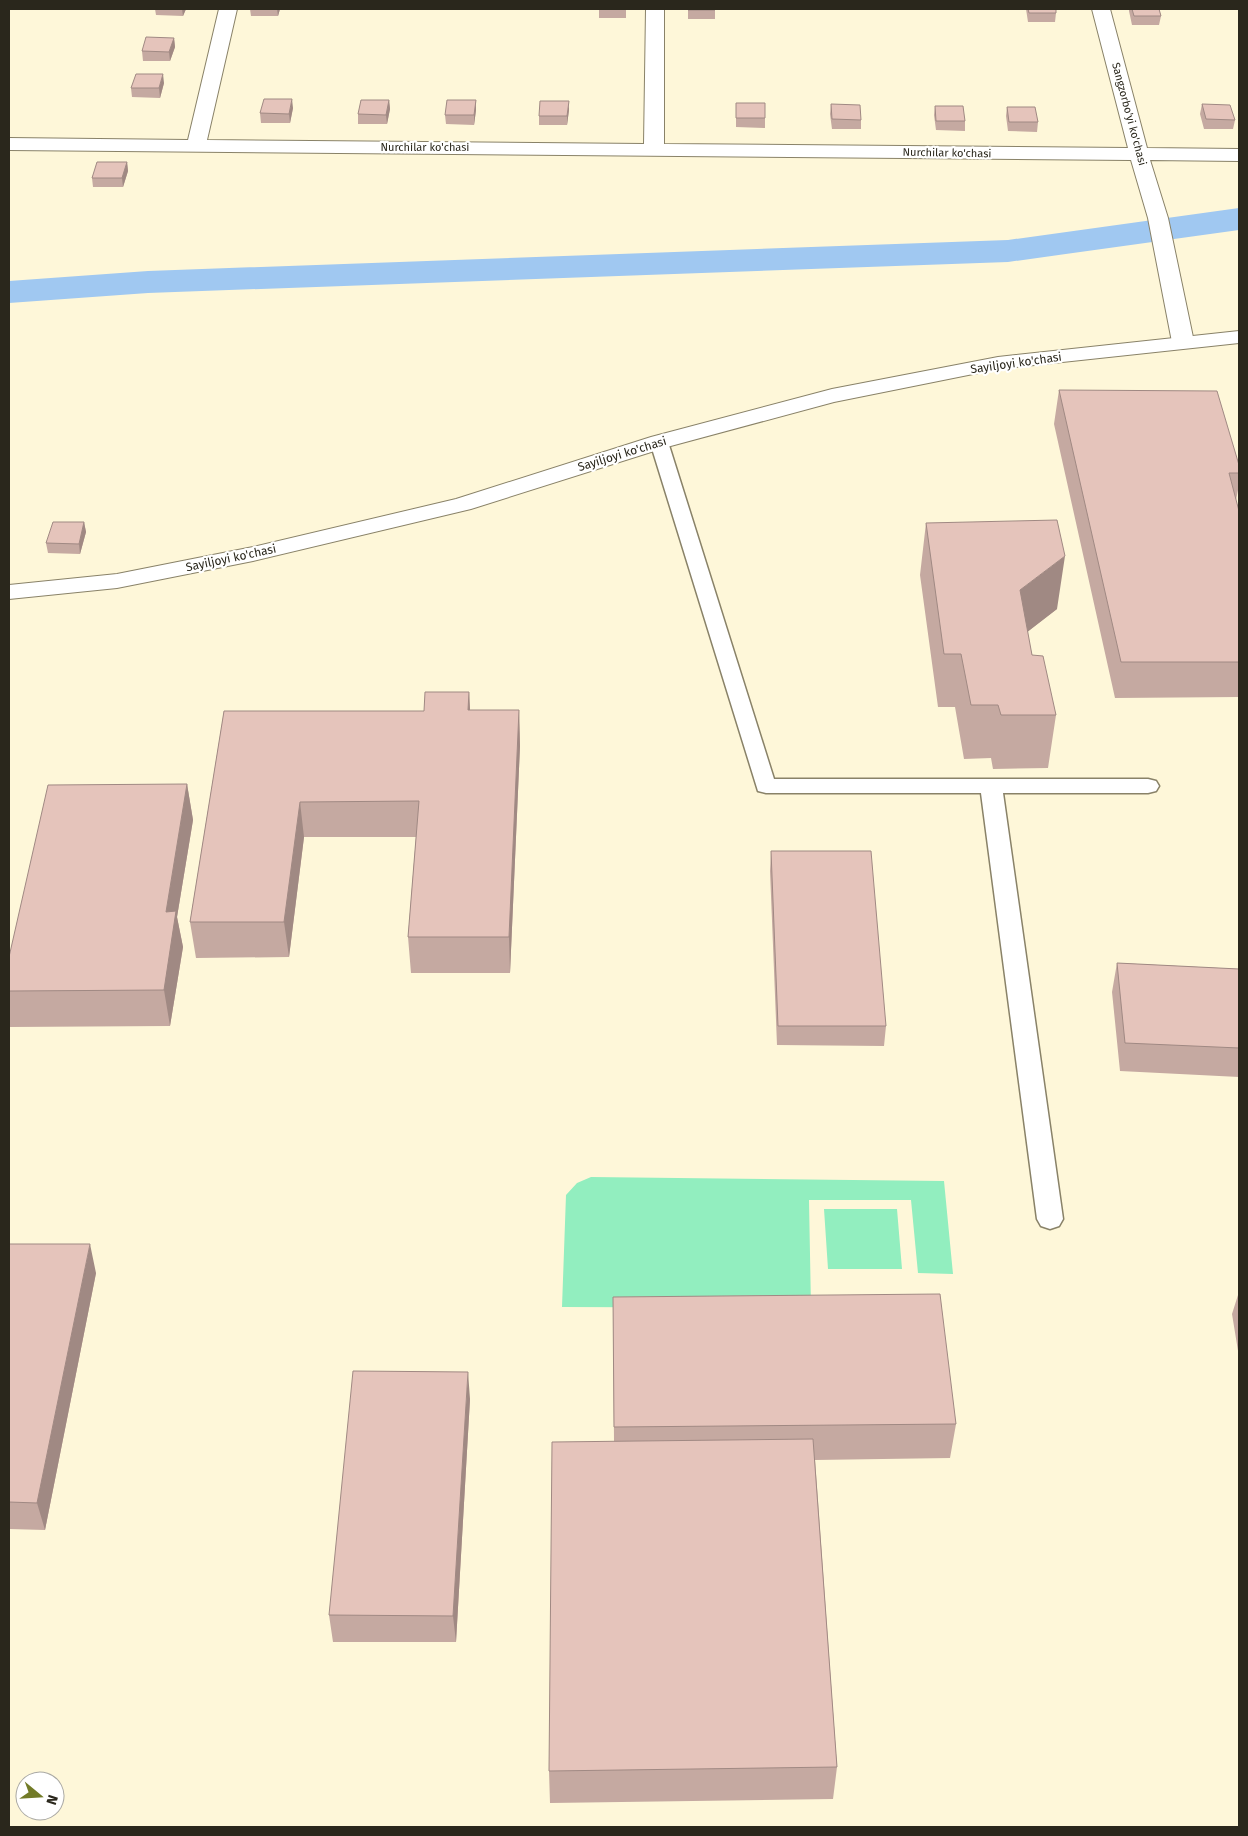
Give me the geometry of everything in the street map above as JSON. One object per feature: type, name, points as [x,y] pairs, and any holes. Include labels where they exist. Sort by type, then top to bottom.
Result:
[{"type":"street","points":[[196,145],[228,9]]},
{"type":"street","points":[[654,149],[655,9]]},
{"type":"street","name":"Sangzorbo'yi ko'chasi","points":[[1101,9],[1158,218],[1183,342]]},
{"type":"street","name":"Nurchilar ko'chasi","points":[[9,144],[1239,155]]},
{"type":"street","name":"Sayiljoyi ko'chasi","points":[[9,592],[117,581],[253,554],[464,504],[659,442],[832,396],[998,364],[1239,337]]},
{"type":"lane","points":[[659,442],[766,786],[1148,786]]},
{"type":"lane","points":[[992,786],[1050,1219]]},
{"type":"green space","points":[[591,1177],[944,1181],[953,1274],[918,1273],[911,1200],[809,1200],[811,1308],[562,1307],[566,1195],[577,1183]]},
{"type":"green space","points":[[824,1209],[897,1209],[902,1269],[828,1269]]},
{"type":"building","points":[[715,9],[715,10],[688,10]]},
{"type":"building","points":[[1028,9],[1056,9],[1056,13],[1029,13]]},
{"type":"building","points":[[1132,9],[1159,9],[1161,16],[1134,16]]},
{"type":"building","points":[[146,37],[174,38],[169,52],[142,51]]},
{"type":"building","points":[[136,74],[163,74],[159,88],[131,88]]},
{"type":"building","points":[[264,99],[292,99],[289,114],[260,113]]},
{"type":"building","points":[[361,100],[389,100],[386,115],[358,114]]},
{"type":"building","points":[[447,100],[476,100],[474,115],[445,115]]},
{"type":"building","points":[[540,101],[569,101],[567,116],[539,116]]},
{"type":"building","points":[[736,103],[765,103],[765,118],[736,118]]},
{"type":"building","points":[[831,104],[860,105],[861,120],[832,119]]},
{"type":"building","points":[[1202,104],[1230,105],[1235,120],[1206,119]]},
{"type":"building","points":[[935,106],[963,106],[965,121],[936,121]]},
{"type":"building","points":[[1007,107],[1035,107],[1038,122],[1009,122]]},
{"type":"building","points":[[97,162],[127,162],[122,178],[92,178]]},
{"type":"building","points":[[1059,390],[1217,391],[1239,465],[1239,473],[1229,473],[1239,511],[1239,662],[1121,662]]},
{"type":"building","points":[[1057,520],[1065,556],[1020,590],[1032,655],[1043,656],[1056,715],[1001,715],[998,705],[971,705],[961,654],[944,654],[926,523]]},
{"type":"building","points":[[53,522],[84,522],[79,544],[46,543]]},
{"type":"building","points":[[425,692],[469,692],[468,710],[519,710],[509,937],[408,937],[419,801],[300,802],[284,922],[190,922],[224,711],[424,711]]},
{"type":"building","points":[[187,784],[166,912],[176,911],[164,990],[9,991],[9,957],[48,785]]},
{"type":"building","points":[[771,851],[871,851],[886,1026],[778,1026]]},
{"type":"building","points":[[1117,963],[1239,969],[1239,1048],[1125,1043]]},
{"type":"building","points":[[9,1244],[90,1244],[37,1503],[9,1502]]},
{"type":"building","points":[[940,1294],[956,1424],[614,1427],[613,1297]]},
{"type":"building","points":[[353,1371],[468,1372],[453,1616],[329,1615]]},
{"type":"building","points":[[813,1439],[837,1767],[549,1771],[552,1442]]},
{"type":"waterway","points":[[9,292],[148,282],[1008,251],[1239,219]]}]
